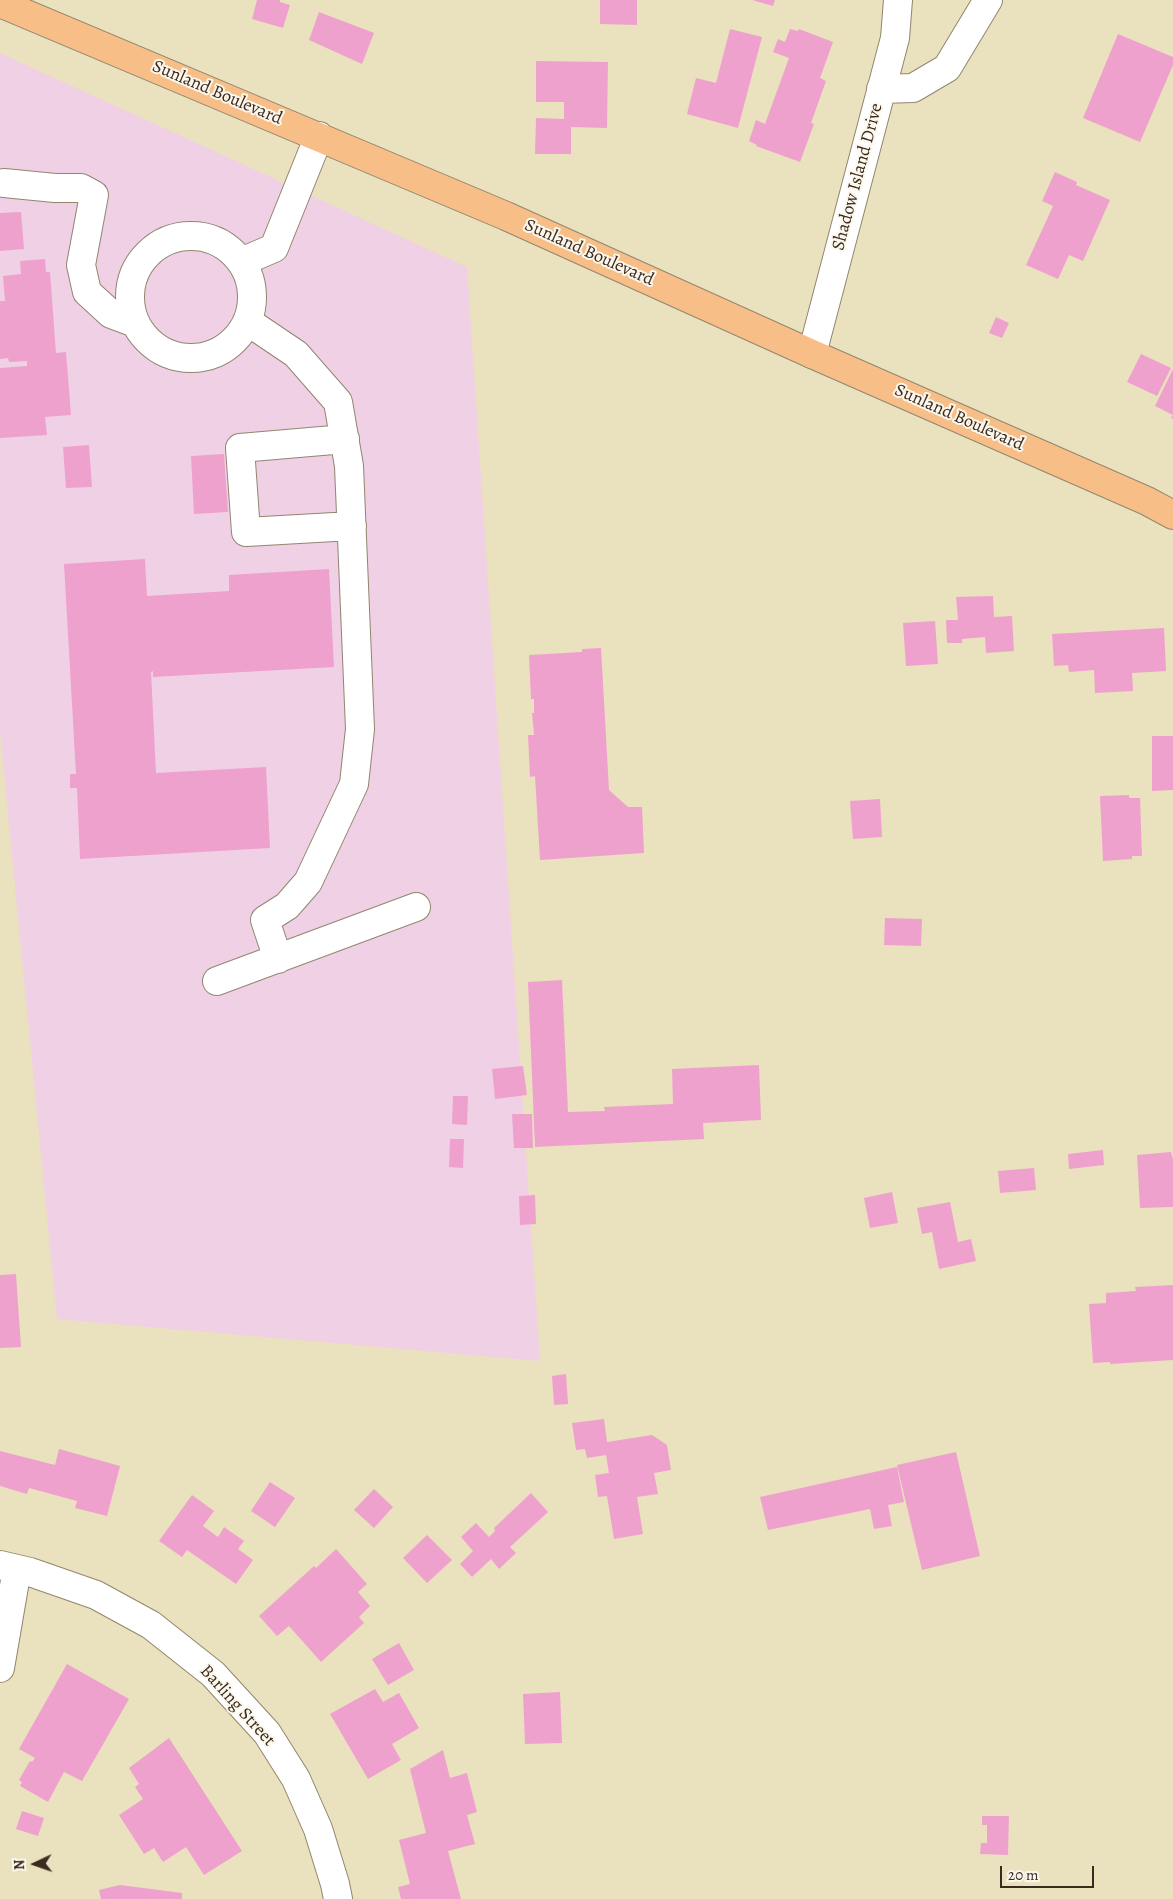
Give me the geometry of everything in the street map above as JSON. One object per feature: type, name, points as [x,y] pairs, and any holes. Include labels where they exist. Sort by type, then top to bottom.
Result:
[{"type":"main road","name":"Sunland Boulevard","points":[[0,3],[506,216],[812,354],[1138,497],[1173,515]]},
{"type":"street","name":"Shadow Island Drive","points":[[812,354],[895,38],[898,0]]},
{"type":"street","points":[[881,89],[913,88],[947,68],[988,0]]},
{"type":"street","points":[[241,262],[274,248],[319,136]]},
{"type":"street","points":[[4,183],[55,188],[80,188],[94,195],[82,265],[86,292],[111,314],[135,323]]},
{"type":"street","points":[[189,236],[209,238],[227,248],[241,262],[250,280],[252,300],[248,321],[237,338],[222,350],[203,358],[182,358],[163,352],[147,340],[135,323],[130,304],[131,284],[139,265],[152,249],[170,239],[189,236]]},
{"type":"street","points":[[248,321],[296,354],[338,402],[349,466],[352,526],[360,729],[354,784],[308,882],[287,906],[265,920],[278,959]]},
{"type":"street","points":[[344,439],[240,448],[246,532],[352,526]]},
{"type":"street","points":[[217,981],[416,906]]},
{"type":"street","points":[[0,1668],[9,1567]]},
{"type":"street","name":"Barling Street","points":[[9,1567],[30,1572],[96,1595],[151,1625],[214,1674],[267,1733],[296,1779],[318,1829],[338,1899]]},
{"type":"shaded area","points":[[0,53],[467,267],[540,1361],[57,1319],[0,732]]},
{"type":"building","points":[[257,0],[280,0],[280,2],[290,5],[283,28],[252,19]]},
{"type":"building","points":[[600,0],[637,0],[637,25],[600,24]]},
{"type":"building","points":[[752,0],[775,0],[773,6]]},
{"type":"building","points":[[319,12],[374,33],[362,64],[309,40]]},
{"type":"building","points":[[730,29],[762,37],[738,128],[687,114],[696,78],[716,83]]},
{"type":"building","points":[[790,29],[798,31],[799,29],[833,42],[820,78],[826,81],[811,123],[814,124],[800,162],[756,146],[749,141],[756,120],[765,124],[789,58],[773,52],[778,39],[785,42]]},
{"type":"building","points":[[1118,34],[1173,57],[1173,65],[1140,142],[1083,118]]},
{"type":"building","points":[[536,61],[608,62],[607,128],[571,127],[571,154],[535,154],[536,118],[564,119],[564,102],[536,102]]},
{"type":"building","points":[[1055,172],[1077,182],[1076,185],[1110,200],[1083,261],[1069,255],[1058,279],[1026,265],[1053,206],[1042,201]]},
{"type":"building","points":[[21,212],[24,249],[0,251],[0,213]]},
{"type":"building","points":[[45,259],[46,272],[50,272],[56,353],[66,352],[71,415],[45,417],[47,435],[0,438],[0,368],[27,366],[27,361],[9,362],[8,358],[0,359],[0,301],[5,301],[3,276],[21,274],[20,261]]},
{"type":"building","points":[[996,317],[1009,323],[1002,338],[989,333]]},
{"type":"building","points":[[1141,354],[1171,368],[1157,396],[1127,382]]},
{"type":"building","points":[[1173,369],[1173,415],[1155,406]]},
{"type":"building","points":[[89,445],[92,487],[66,488],[63,447]]},
{"type":"building","points":[[224,454],[228,512],[194,514],[191,456]]},
{"type":"building","points":[[145,559],[147,596],[229,591],[229,575],[329,569],[334,667],[153,677],[153,671],[151,672],[156,773],[266,767],[270,848],[80,859],[77,788],[70,788],[70,774],[76,774],[64,564]]},
{"type":"building","points":[[993,596],[994,617],[1012,616],[1014,651],[986,653],[985,637],[962,639],[962,643],[947,643],[946,620],[958,620],[956,597]]},
{"type":"building","points":[[935,621],[938,664],[906,666],[903,623]]},
{"type":"building","points":[[1164,628],[1166,671],[1132,673],[1133,691],[1095,693],[1094,670],[1069,672],[1068,665],[1054,666],[1052,634]]},
{"type":"building","points":[[601,648],[609,790],[628,807],[642,807],[644,853],[540,860],[535,776],[530,777],[528,735],[534,735],[532,713],[534,713],[534,699],[531,699],[529,655],[582,652],[582,649]]},
{"type":"building","points":[[1152,736],[1173,736],[1173,790],[1152,791]]},
{"type":"building","points":[[1129,795],[1129,798],[1140,798],[1142,856],[1132,856],[1132,859],[1103,861],[1100,796]]},
{"type":"building","points":[[880,799],[882,837],[853,839],[850,801]]},
{"type":"building","points":[[885,918],[922,919],[921,946],[884,945]]},
{"type":"building","points":[[562,980],[568,1112],[605,1111],[604,1107],[673,1104],[672,1069],[759,1065],[761,1120],[703,1123],[704,1139],[535,1147],[528,982]]},
{"type":"building","points":[[523,1066],[527,1095],[495,1099],[492,1069]]},
{"type":"building","points":[[453,1096],[468,1096],[467,1125],[452,1124]]},
{"type":"building","points":[[512,1114],[532,1114],[533,1148],[514,1148]]},
{"type":"building","points":[[450,1139],[464,1139],[463,1168],[449,1167]]},
{"type":"building","points":[[1103,1150],[1104,1165],[1069,1169],[1068,1154]]},
{"type":"building","points":[[1171,1152],[1173,1159],[1173,1207],[1140,1208],[1137,1155]]},
{"type":"building","points":[[1034,1168],[1036,1190],[1000,1193],[998,1171]]},
{"type":"building","points":[[892,1192],[898,1223],[870,1228],[864,1198]]},
{"type":"building","points":[[535,1195],[536,1224],[520,1225],[519,1196]]},
{"type":"building","points":[[950,1202],[958,1242],[971,1239],[976,1261],[939,1269],[932,1232],[922,1234],[917,1208]]},
{"type":"building","points":[[16,1274],[21,1347],[0,1348],[0,1275]]},
{"type":"building","points":[[1173,1285],[1173,1360],[1110,1364],[1110,1362],[1093,1363],[1089,1304],[1106,1303],[1106,1293],[1136,1291],[1135,1287]]},
{"type":"building","points":[[566,1374],[568,1404],[554,1405],[552,1376]]},
{"type":"building","points":[[604,1419],[607,1442],[652,1435],[667,1445],[671,1470],[654,1473],[658,1494],[637,1497],[643,1534],[614,1539],[607,1496],[598,1497],[595,1475],[609,1473],[606,1455],[587,1458],[585,1449],[576,1450],[572,1423]]},
{"type":"building","points":[[59,1449],[120,1466],[107,1516],[75,1508],[77,1501],[29,1488],[27,1494],[0,1486],[0,1451],[55,1465]]},
{"type":"building","points":[[956,1452],[980,1556],[922,1570],[897,1465]]},
{"type":"building","points":[[897,1467],[904,1502],[888,1505],[892,1526],[874,1529],[870,1509],[768,1530],[760,1497]]},
{"type":"building","points":[[270,1482],[295,1498],[275,1527],[251,1511]]},
{"type":"building","points":[[374,1489],[393,1507],[374,1528],[354,1510]]},
{"type":"building","points":[[531,1493],[548,1512],[510,1547],[516,1553],[499,1569],[491,1559],[472,1577],[460,1564],[473,1551],[461,1537],[476,1523],[489,1537],[495,1531],[494,1528]]},
{"type":"building","points":[[192,1495],[214,1511],[203,1526],[218,1537],[224,1527],[244,1541],[238,1549],[253,1560],[236,1584],[187,1550],[182,1557],[159,1541]]},
{"type":"building","points":[[427,1535],[452,1560],[427,1583],[403,1558]]},
{"type":"building","points":[[336,1549],[367,1584],[358,1592],[370,1606],[359,1617],[364,1623],[321,1662],[289,1626],[277,1636],[259,1616],[314,1566],[316,1568]]},
{"type":"building","points":[[399,1643],[414,1670],[388,1685],[372,1659]]},
{"type":"building","points":[[67,1664],[129,1699],[82,1781],[64,1772],[48,1802],[20,1786],[22,1782],[19,1780],[30,1761],[32,1762],[35,1758],[19,1749]]},
{"type":"building","points":[[375,1689],[383,1702],[399,1693],[419,1728],[392,1744],[401,1760],[368,1779],[330,1714]]},
{"type":"building","points":[[560,1692],[562,1743],[525,1744],[523,1694]]},
{"type":"building","points":[[169,1738],[242,1851],[204,1875],[186,1847],[163,1862],[154,1848],[144,1854],[119,1815],[143,1799],[135,1787],[139,1784],[129,1768]]},
{"type":"building","points":[[443,1750],[450,1778],[467,1773],[477,1812],[467,1815],[475,1844],[448,1851],[461,1899],[401,1899],[398,1887],[410,1884],[399,1840],[426,1833],[410,1769]]},
{"type":"building","points":[[22,1811],[44,1818],[38,1836],[16,1829]]},
{"type":"building","points":[[982,1816],[1009,1816],[1008,1855],[980,1854],[981,1843],[987,1843],[987,1825],[982,1825]]},
{"type":"building","points":[[120,1885],[182,1893],[182,1899],[101,1899],[99,1890]]}]
